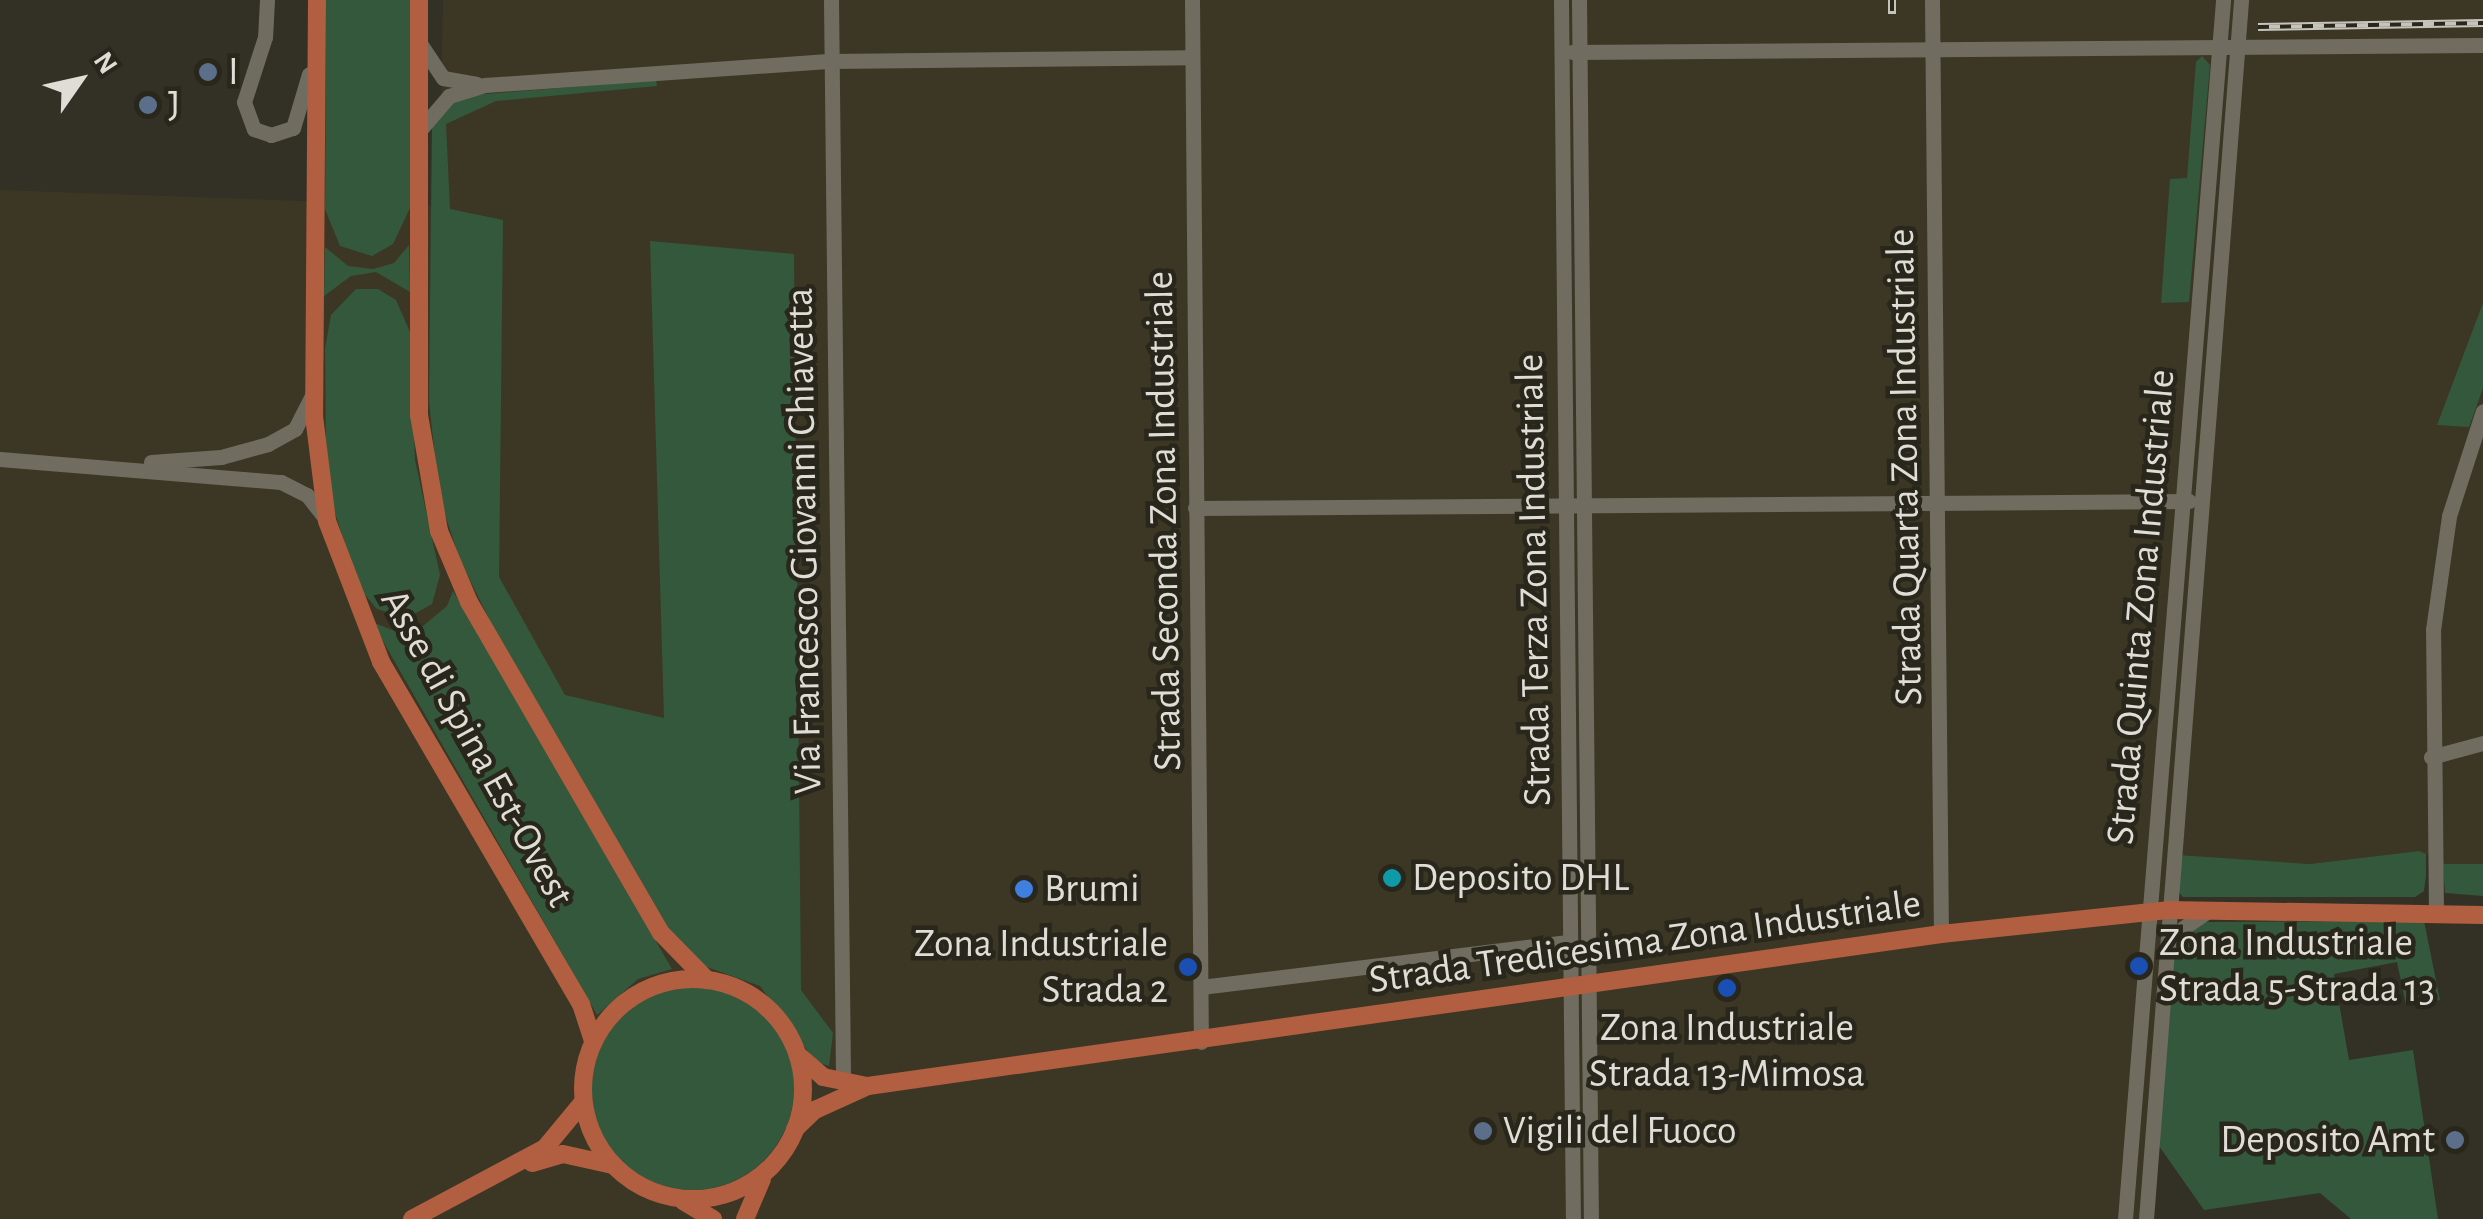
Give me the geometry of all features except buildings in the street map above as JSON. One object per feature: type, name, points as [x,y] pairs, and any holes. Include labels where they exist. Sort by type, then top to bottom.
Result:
[{"type":"main road","name":"Asse di Spina Est-Ovest","points":[[315,0],[315,373],[327,522],[381,662],[581,1004],[593,1042]]},
{"type":"main road","name":"Asse di Spina Est-Ovest","points":[[419,0],[419,415],[439,531],[468,602],[661,933],[707,980]]},
{"type":"main road","points":[[2436,910],[2483,902]]},
{"type":"main road","name":"Strada Tredicesima Zona Industriale","points":[[868,1086],[1201,1042],[1940,934],[2149,910],[2436,910]]},
{"type":"main road","points":[[2436,910],[2483,915]]},
{"type":"main road","points":[[512,1170],[568,1126],[583,1102],[593,1042],[612,1013],[640,992],[672,981],[707,980],[762,1004],[796,1052],[823,1078],[868,1086]]},
{"type":"main road","points":[[796,1052],[803,1095],[796,1130]]},
{"type":"main road","points":[[745,1219],[767,1171],[796,1130],[816,1110],[868,1086]]},
{"type":"main road","points":[[583,1102],[593,1136],[613,1166],[646,1190],[678,1199],[713,1219]]},
{"type":"main road","points":[[412,1219],[512,1170],[563,1154],[613,1166]]},
{"type":"main road","points":[[678,1199],[730,1194],[767,1171]]},
{"type":"street","points":[[268,0],[265,37],[244,102],[254,129],[271,136],[293,128],[304,107],[315,0]]},
{"type":"street","name":"Via Francesco Giovanni Chiavetta","points":[[831,0],[843,1081]]},
{"type":"street","name":"Strada Seconda Zona Industriale","points":[[1192,0],[1201,1042]]},
{"type":"street","name":"Strada Terza Zona Industriale","points":[[1561,0],[1570,942],[1580,987],[1591,1219]]},
{"type":"street","name":"Strada Terza Zona Industriale","points":[[1573,1219],[1588,822],[1579,0]]},
{"type":"street","name":"Strada Quarta Zona Industriale","points":[[1932,0],[1940,934]]},
{"type":"street","name":"Strada Quinta Zona Industriale","points":[[2126,1219],[2223,0]]},
{"type":"street","name":"Strada Quinta Zona Industriale","points":[[2146,1219],[2241,0]]},
{"type":"street","points":[[418,42],[443,78],[485,85]]},
{"type":"street","points":[[1561,52],[2483,44]]},
{"type":"street","points":[[419,131],[448,96],[485,85],[832,61],[1192,57]]},
{"type":"street","points":[[1562,301],[1582,301]]},
{"type":"street","points":[[122,464],[221,457],[283,437],[303,419],[315,373]]},
{"type":"street","points":[[2436,910],[2431,757],[2439,568],[2483,411]]},
{"type":"street","points":[[2189,425],[2209,426]]},
{"type":"street","points":[[0,459],[122,464],[292,485],[327,522]]},
{"type":"street","points":[[1196,508],[2203,501]]},
{"type":"street","points":[[2431,757],[2483,743]]},
{"type":"street","points":[[1570,820],[1588,822]]},
{"type":"street","points":[[2166,956],[2177,933],[2211,909]]},
{"type":"street","points":[[1201,987],[1570,942]]},
{"type":"shaded area","points":[[443,0],[2483,0],[2483,864],[2443,864],[2419,851],[2310,864],[2178,856],[2153,1219],[0,1219],[0,190],[439,206]]},
{"type":"green space","points":[[326,0],[411,0],[410,208],[393,244],[372,256],[340,246],[325,209]]},
{"type":"green space","points":[[2202,56],[2210,65],[2189,302],[2161,303],[2170,179],[2187,178],[2196,62]]},
{"type":"green space","points":[[656,80],[657,86],[496,101],[446,124],[450,209],[503,220],[499,577],[565,695],[664,718],[650,241],[794,254],[801,990],[833,1033],[829,1066],[815,1061],[760,986],[704,966],[672,935],[493,627],[459,558],[439,495],[429,401],[432,121],[461,96]]},
{"type":"green space","points":[[409,245],[410,292],[376,272],[351,276],[324,296],[325,247],[348,266],[373,269],[394,263]]},
{"type":"green space","points":[[356,289],[378,289],[396,300],[410,332],[415,460],[440,575],[432,604],[407,618],[377,609],[360,589],[335,513],[326,454],[325,349],[331,315]]},
{"type":"green space","points":[[2483,303],[2483,388],[2469,427],[2437,425]]},
{"type":"green space","points":[[453,591],[672,969],[638,979],[597,1015],[372,622],[392,630],[423,626],[447,606]]},
{"type":"green space","points":[[2419,851],[2426,854],[2426,875],[2424,891],[2415,897],[2183,897],[2178,891],[2177,855],[2310,864]]},
{"type":"green space","points":[[2443,864],[2483,864],[2483,896],[2445,893]]},
{"type":"green space","points":[[2424,921],[2440,1000],[2406,1005],[2397,962],[2334,974],[2349,1060],[2413,1050],[2438,1219],[2351,1219],[2320,1193],[2204,1210],[2159,1146],[2174,949],[2199,922]]},
{"type":"green space","points":[[692,986],[731,994],[764,1016],[786,1049],[794,1088],[786,1127],[764,1160],[731,1182],[692,1190],[653,1182],[620,1160],[598,1127],[590,1088],[598,1049],[620,1016],[653,994]]},
{"type":"railway","points":[[1892,0],[1892,14]]},
{"type":"railway","points":[[2258,27],[2483,23]]},
{"type":"place","name":"I","points":[[208,72]]},
{"type":"place","name":"J","points":[[148,105]]},
{"type":"place","name":"Deposito DHL","points":[[1392,878]]},
{"type":"place","name":"Brumi","points":[[1024,889]]},
{"type":"place","name":"Zona Industriale Strada 5-Strada 13","points":[[2139,966]]},
{"type":"place","name":"Zona Industriale Strada 2","points":[[1188,967]]},
{"type":"place","name":"Zona Industriale Strada 13-Mimosa","points":[[1727,988]]},
{"type":"place","name":"Vigili del Fuoco","points":[[1483,1131]]},
{"type":"place","name":"Deposito Amt","points":[[2455,1140]]}]
